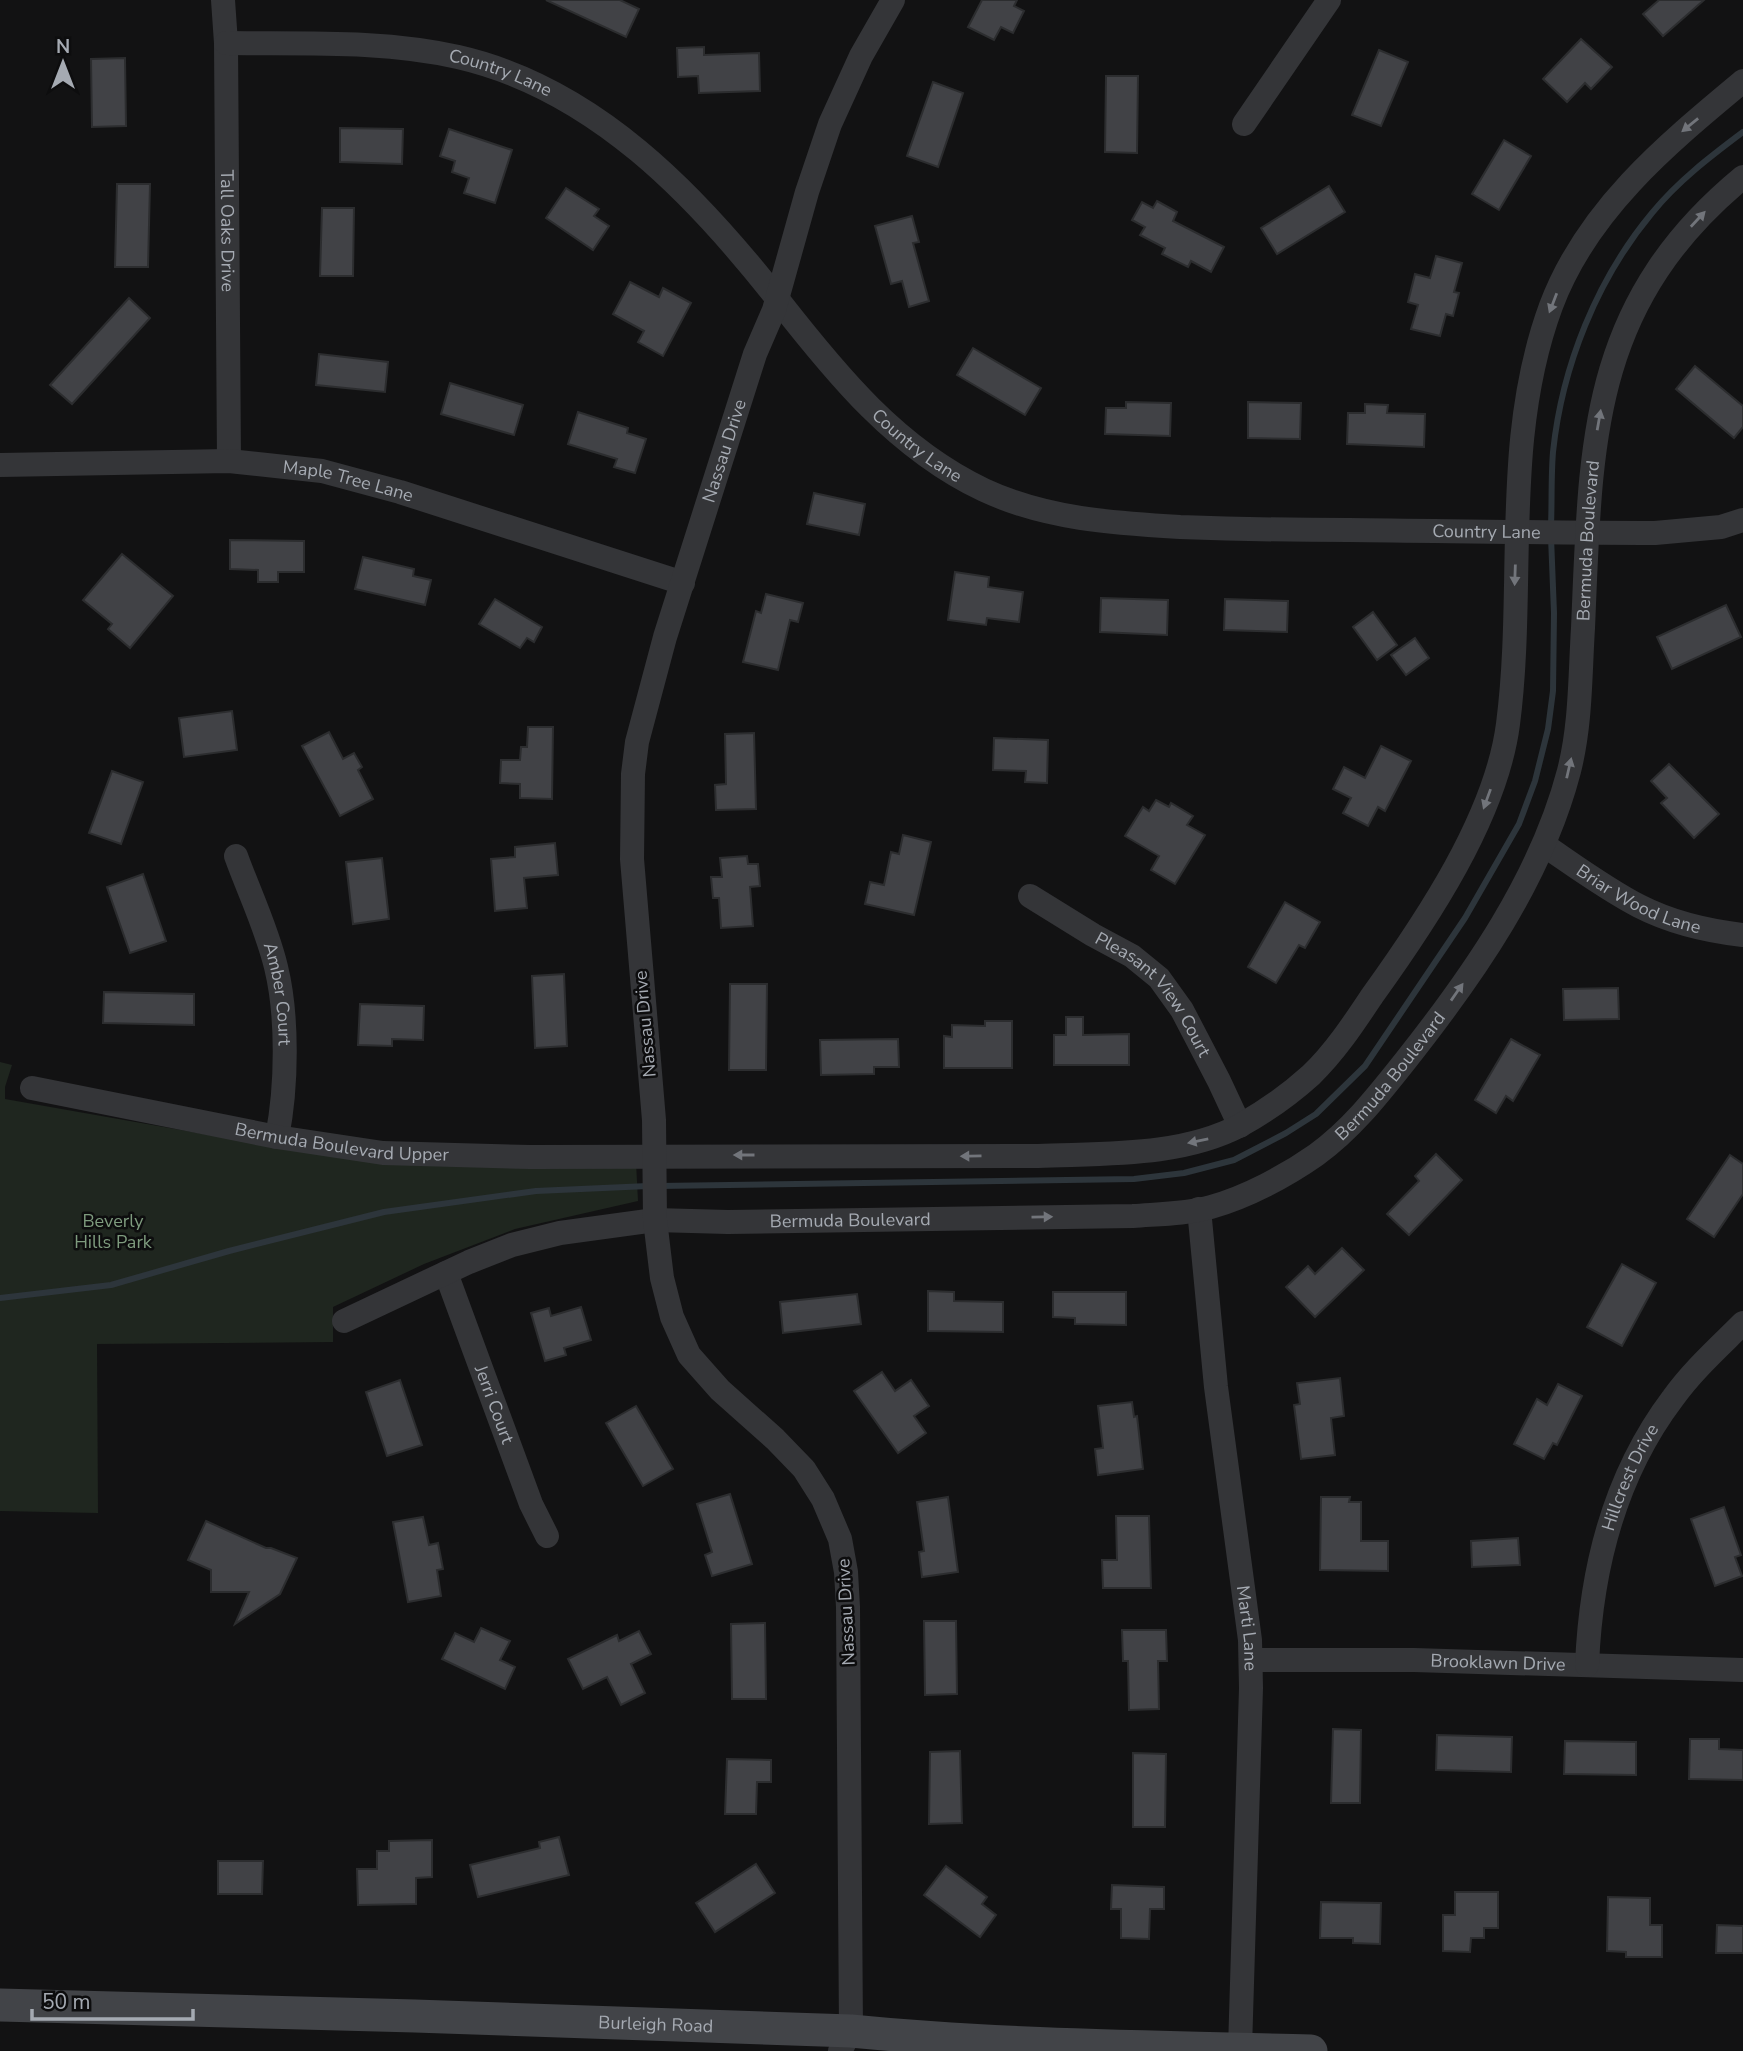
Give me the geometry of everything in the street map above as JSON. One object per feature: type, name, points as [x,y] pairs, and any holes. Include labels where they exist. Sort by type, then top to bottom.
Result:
[{"type":"street","name":"Tall Oaks Drive","points":[[223,0],[226,43],[229,461]]},
{"type":"street","name":"Nassau Drive","points":[[851,2044],[846,1572],[840,1539],[824,1499],[804,1469],[720,1390],[690,1354],[673,1317],[662,1278],[655,1208],[654,1120],[632,859],[633,774],[646,706],[665,636],[755,354],[777,299],[796,226],[830,124],[861,56],[893,0]]},
{"type":"street","points":[[1244,124],[1329,0]]},
{"type":"street","name":"Country Lane","points":[[226,43],[358,45],[454,56],[489,65],[559,94],[596,118],[656,165],[777,299],[852,389],[916,448],[978,487],[1029,507],[1101,521],[1192,527],[1576,533],[1682,531],[1721,527],[1743,520]]},
{"type":"street","points":[[654,1163],[835,1155],[904,1157],[1105,1153],[1160,1148],[1208,1139],[1240,1126],[1275,1104],[1313,1073],[1347,1033],[1391,970],[1448,879],[1480,817],[1497,772],[1508,726],[1528,531],[1521,447],[1527,396],[1537,347],[1567,269],[1584,240],[1636,174],[1743,81]]},
{"type":"street","name":"Bermuda Boulevard","points":[[344,1321],[512,1245],[655,1208],[728,1222],[1133,1216],[1199,1209],[1238,1197],[1316,1155],[1356,1120],[1433,1025],[1472,970],[1530,876],[1544,845],[1569,770],[1578,715],[1576,533],[1588,493],[1599,415],[1618,347],[1631,316],[1665,258],[1694,223],[1743,177]]},
{"type":"street","name":"Maple Tree Lane","points":[[0,465],[229,461],[322,471],[400,492],[683,583]]},
{"type":"street","name":"Briar Wood Lane","points":[[1544,845],[1613,892],[1642,908],[1669,919],[1743,935]]},
{"type":"street","name":"Amber Court","points":[[236,856],[276,968],[283,1024],[284,1102],[277,1137]]},
{"type":"street","name":"Pleasant View Court","points":[[1030,895],[1132,956],[1159,978],[1182,1010],[1220,1081],[1240,1126]]},
{"type":"street","name":"Bermuda Boulevard Upper","points":[[32,1088],[277,1137],[383,1153],[654,1163]]},
{"type":"street","name":"Marti Lane","points":[[1199,1209],[1217,1400],[1251,1660],[1240,2049]]},
{"type":"street","name":"Jerri Court","points":[[446,1273],[531,1504],[547,1536]]},
{"type":"street","name":"Hillcrest Drive","points":[[1587,1665],[1590,1618],[1603,1547],[1630,1465],[1674,1396],[1700,1365],[1743,1323]]},
{"type":"street","name":"Brooklawn Drive","points":[[1251,1660],[1413,1660],[1743,1670]]},
{"type":"street","name":"Burleigh Road","points":[[0,2005],[415,2016],[851,2044],[906,2037],[1311,2051]]},
{"type":"green space","name":"Beverly Hills Park","points":[[0,1062],[12,1065],[5,1087],[5,1099],[294,1150],[636,1162],[638,1201],[515,1229],[424,1264],[333,1307],[333,1342],[97,1344],[98,1513],[0,1511]]},
{"type":"building","points":[[546,0],[620,0],[639,9],[626,37]]},
{"type":"building","points":[[982,0],[1017,0],[1014,6],[1024,11],[1013,33],[1001,27],[994,40],[968,27]]},
{"type":"building","points":[[1659,0],[1704,0],[1663,36],[1643,14]]},
{"type":"building","points":[[1581,39],[1612,67],[1591,89],[1585,83],[1567,102],[1543,79]]},
{"type":"building","points":[[704,47],[704,55],[759,53],[760,91],[699,93],[698,76],[678,77],[677,48]]},
{"type":"building","points":[[1379,50],[1408,62],[1381,126],[1352,115]]},
{"type":"building","points":[[125,58],[126,126],[92,127],[91,59]]},
{"type":"building","points":[[1106,76],[1138,76],[1137,153],[1105,152]]},
{"type":"building","points":[[933,82],[963,93],[938,167],[907,156]]},
{"type":"building","points":[[340,128],[403,129],[402,164],[340,162]]},
{"type":"building","points":[[449,129],[512,150],[495,203],[464,193],[469,178],[452,172],[455,161],[440,156]]},
{"type":"building","points":[[1504,140],[1531,156],[1499,210],[1472,194]]},
{"type":"building","points":[[117,184],[150,184],[148,267],[115,267]]},
{"type":"building","points":[[1329,186],[1345,212],[1277,254],[1261,228]]},
{"type":"building","points":[[566,188],[599,209],[594,216],[609,226],[593,250],[546,218]]},
{"type":"building","points":[[1157,201],[1177,212],[1173,221],[1224,247],[1211,272],[1191,261],[1188,267],[1162,254],[1165,248],[1140,235],[1145,227],[1132,220],[1142,202],[1153,208]]},
{"type":"building","points":[[322,208],[354,208],[353,276],[320,276]]},
{"type":"building","points":[[912,216],[919,242],[913,243],[929,301],[909,307],[902,281],[891,284],[875,226]]},
{"type":"building","points":[[1436,256],[1462,263],[1454,292],[1459,293],[1453,316],[1446,314],[1440,336],[1411,329],[1418,305],[1408,302],[1415,274],[1430,278]]},
{"type":"building","points":[[630,282],[659,297],[663,288],[691,303],[663,356],[638,342],[644,331],[613,314]]},
{"type":"building","points":[[129,298],[150,318],[72,404],[50,385]]},
{"type":"building","points":[[973,348],[1041,388],[1025,415],[957,375]]},
{"type":"building","points":[[319,354],[388,362],[385,392],[316,385]]},
{"type":"building","points":[[1695,366],[1743,406],[1743,427],[1734,438],[1676,389]]},
{"type":"building","points":[[450,383],[523,405],[514,435],[441,414]]},
{"type":"building","points":[[1126,402],[1171,403],[1170,436],[1105,434],[1106,408],[1126,408]]},
{"type":"building","points":[[1248,402],[1301,403],[1300,439],[1248,438]]},
{"type":"building","points":[[1365,404],[1388,405],[1387,413],[1425,414],[1424,447],[1347,444],[1348,413],[1365,413]]},
{"type":"building","points":[[578,412],[628,428],[627,433],[646,439],[635,473],[614,467],[617,459],[568,444]]},
{"type":"building","points":[[814,493],[865,504],[859,535],[807,524]]},
{"type":"building","points":[[230,540],[304,541],[304,572],[278,572],[278,582],[258,582],[258,570],[230,569]]},
{"type":"building","points":[[122,554],[173,596],[130,648],[108,629],[112,624],[83,600]]},
{"type":"building","points":[[363,557],[414,569],[413,576],[431,580],[425,605],[355,589]]},
{"type":"building","points":[[955,572],[989,577],[988,587],[1023,592],[1019,622],[987,618],[986,625],[948,620]]},
{"type":"building","points":[[766,594],[803,603],[798,622],[790,620],[778,670],[743,662],[756,611],[761,613]]},
{"type":"building","points":[[1101,598],[1168,600],[1167,635],[1100,632]]},
{"type":"building","points":[[495,599],[542,627],[534,642],[527,638],[520,648],[479,624]]},
{"type":"building","points":[[1225,599],[1288,601],[1287,632],[1224,630]]},
{"type":"building","points":[[1726,605],[1741,637],[1672,669],[1657,637]]},
{"type":"building","points":[[1373,612],[1397,645],[1377,660],[1353,627]]},
{"type":"building","points":[[1415,638],[1429,658],[1406,675],[1391,655]]},
{"type":"building","points":[[232,711],[237,750],[184,757],[179,718]]},
{"type":"building","points":[[528,727],[553,727],[552,799],[520,798],[520,784],[500,783],[501,760],[520,760],[521,747],[527,747]]},
{"type":"building","points":[[329,732],[343,759],[354,753],[362,767],[358,770],[373,799],[340,816],[302,746]]},
{"type":"building","points":[[754,733],[756,809],[716,810],[715,785],[726,784],[725,734]]},
{"type":"building","points":[[994,738],[1048,740],[1047,783],[1025,782],[1026,771],[993,770]]},
{"type":"building","points":[[1381,746],[1411,761],[1385,811],[1378,807],[1368,826],[1343,813],[1351,798],[1333,789],[1344,767],[1365,778]]},
{"type":"building","points":[[1669,764],[1719,814],[1694,838],[1661,803],[1667,798],[1651,781]]},
{"type":"building","points":[[112,771],[143,782],[121,844],[89,833]]},
{"type":"building","points":[[1156,800],[1169,807],[1171,803],[1193,816],[1187,825],[1205,835],[1175,884],[1151,870],[1159,856],[1125,836],[1143,807],[1149,811]]},
{"type":"building","points":[[903,835],[931,842],[914,915],[865,904],[870,882],[884,885],[891,852],[899,854]]},
{"type":"building","points":[[555,843],[558,875],[524,878],[527,908],[495,911],[491,859],[515,857],[515,847]]},
{"type":"building","points":[[747,856],[748,864],[758,864],[760,886],[750,887],[753,926],[721,928],[719,898],[713,898],[711,877],[722,877],[720,858]]},
{"type":"building","points":[[382,858],[389,919],[353,924],[346,862]]},
{"type":"building","points":[[143,874],[166,941],[130,953],[107,887]]},
{"type":"building","points":[[1285,902],[1320,922],[1305,948],[1299,945],[1276,983],[1248,967]]},
{"type":"building","points":[[564,974],[567,1046],[535,1048],[532,976]]},
{"type":"building","points":[[730,984],[767,984],[766,1070],[729,1070]]},
{"type":"building","points":[[1618,988],[1619,1019],[1564,1020],[1563,989]]},
{"type":"building","points":[[104,992],[194,994],[194,1025],[103,1023]]},
{"type":"building","points":[[360,1004],[424,1006],[423,1040],[392,1039],[392,1046],[358,1045]]},
{"type":"building","points":[[1066,1017],[1083,1017],[1083,1035],[1129,1034],[1129,1065],[1054,1065],[1054,1035],[1066,1035]]},
{"type":"building","points":[[985,1021],[1012,1021],[1012,1068],[944,1068],[944,1036],[952,1037],[952,1025],[985,1026]]},
{"type":"building","points":[[898,1039],[899,1067],[874,1067],[874,1074],[821,1075],[820,1040]]},
{"type":"building","points":[[1511,1039],[1540,1055],[1513,1101],[1506,1096],[1496,1113],[1475,1100]]},
{"type":"building","points":[[1436,1154],[1462,1180],[1409,1235],[1387,1214],[1419,1181],[1415,1176]]},
{"type":"building","points":[[1730,1155],[1743,1164],[1743,1194],[1714,1237],[1687,1219]]},
{"type":"building","points":[[1342,1248],[1364,1270],[1315,1317],[1286,1287],[1308,1266],[1315,1274]]},
{"type":"building","points":[[1622,1264],[1656,1283],[1622,1346],[1587,1327]]},
{"type":"building","points":[[928,1291],[954,1292],[954,1301],[1003,1302],[1003,1332],[928,1331]]},
{"type":"building","points":[[1053,1292],[1126,1292],[1126,1325],[1075,1324],[1075,1318],[1053,1317]]},
{"type":"building","points":[[857,1294],[861,1324],[783,1333],[780,1302]]},
{"type":"building","points":[[581,1307],[591,1340],[564,1348],[566,1355],[545,1361],[531,1313],[549,1308],[551,1316]]},
{"type":"building","points":[[882,1372],[895,1391],[911,1380],[929,1406],[914,1416],[926,1433],[898,1453],[854,1391]]},
{"type":"building","points":[[1340,1378],[1344,1416],[1331,1418],[1335,1455],[1301,1459],[1294,1405],[1300,1404],[1297,1383]]},
{"type":"building","points":[[400,1380],[422,1445],[387,1456],[366,1392]]},
{"type":"building","points":[[1558,1384],[1582,1396],[1557,1445],[1553,1443],[1544,1459],[1514,1444],[1537,1399],[1547,1405]]},
{"type":"building","points":[[1132,1402],[1134,1417],[1137,1416],[1143,1469],[1098,1475],[1095,1449],[1103,1448],[1098,1406]]},
{"type":"building","points":[[636,1406],[673,1469],[643,1486],[606,1423]]},
{"type":"building","points":[[730,1494],[752,1564],[712,1576],[705,1555],[712,1552],[697,1504]]},
{"type":"building","points":[[948,1497],[958,1572],[922,1577],[919,1552],[924,1551],[917,1502]]},
{"type":"building","points":[[1321,1497],[1350,1497],[1349,1502],[1361,1502],[1361,1541],[1388,1541],[1388,1571],[1320,1570]]},
{"type":"building","points":[[1724,1507],[1741,1555],[1735,1557],[1742,1576],[1715,1586],[1691,1519]]},
{"type":"building","points":[[1116,1516],[1149,1516],[1151,1588],[1103,1588],[1102,1560],[1117,1560]]},
{"type":"building","points":[[423,1517],[429,1545],[438,1543],[443,1569],[437,1570],[441,1596],[408,1602],[393,1522]]},
{"type":"building","points":[[206,1521],[266,1548],[297,1558],[280,1594],[235,1624],[249,1592],[211,1592],[211,1570],[188,1560]]},
{"type":"building","points":[[1518,1538],[1520,1565],[1472,1567],[1471,1541]]},
{"type":"building","points":[[924,1621],[956,1621],[957,1694],[925,1695]]},
{"type":"building","points":[[765,1623],[766,1699],[732,1699],[731,1624]]},
{"type":"building","points":[[481,1628],[510,1641],[500,1660],[515,1667],[505,1689],[442,1659],[455,1633],[474,1642]]},
{"type":"building","points":[[1122,1630],[1166,1630],[1167,1661],[1158,1661],[1159,1709],[1129,1710],[1128,1661],[1123,1661]]},
{"type":"building","points":[[639,1631],[651,1654],[631,1664],[645,1693],[621,1705],[607,1677],[583,1689],[568,1659],[617,1635],[619,1641]]},
{"type":"building","points":[[1333,1729],[1361,1730],[1360,1803],[1331,1803]]},
{"type":"building","points":[[1437,1735],[1512,1737],[1511,1772],[1436,1770]]},
{"type":"building","points":[[1690,1739],[1719,1739],[1719,1749],[1743,1750],[1743,1780],[1689,1779]]},
{"type":"building","points":[[1565,1741],[1636,1742],[1636,1775],[1564,1774]]},
{"type":"building","points":[[960,1751],[962,1823],[929,1824],[930,1752]]},
{"type":"building","points":[[1133,1753],[1166,1754],[1165,1827],[1133,1827]]},
{"type":"building","points":[[727,1759],[771,1760],[771,1782],[757,1782],[756,1814],[725,1814]]},
{"type":"building","points":[[559,1837],[569,1875],[478,1897],[470,1865],[540,1848],[539,1842]]},
{"type":"building","points":[[432,1840],[432,1877],[416,1878],[416,1904],[358,1905],[357,1869],[377,1869],[377,1851],[389,1851],[389,1841]]},
{"type":"building","points":[[218,1861],[263,1861],[262,1894],[218,1894]]},
{"type":"building","points":[[756,1864],[775,1893],[715,1932],[696,1903]]},
{"type":"building","points":[[946,1866],[987,1897],[982,1904],[996,1915],[980,1937],[924,1895]]},
{"type":"building","points":[[1112,1885],[1164,1887],[1164,1909],[1150,1909],[1149,1939],[1121,1938],[1121,1909],[1111,1909]]},
{"type":"building","points":[[1455,1892],[1498,1892],[1498,1928],[1484,1928],[1484,1938],[1471,1938],[1470,1952],[1443,1951],[1443,1915],[1455,1915]]},
{"type":"building","points":[[1608,1897],[1650,1898],[1650,1925],[1662,1925],[1662,1957],[1626,1957],[1626,1952],[1607,1951]]},
{"type":"building","points":[[1321,1902],[1381,1903],[1380,1944],[1353,1943],[1353,1938],[1320,1938]]},
{"type":"building","points":[[1717,1925],[1743,1926],[1743,1953],[1716,1953]]},
{"type":"waterway","points":[[1551,526],[1552,461],[1558,420],[1574,356],[1599,295],[1632,239],[1662,201],[1695,170],[1743,132]]},
{"type":"waterway","points":[[658,1186],[1134,1179],[1184,1173],[1234,1160],[1316,1114],[1365,1066],[1465,918],[1519,824],[1535,781],[1548,729],[1553,691],[1551,537]]},
{"type":"waterway","points":[[0,1298],[111,1285],[229,1251],[384,1212],[536,1191],[648,1186]]}]
